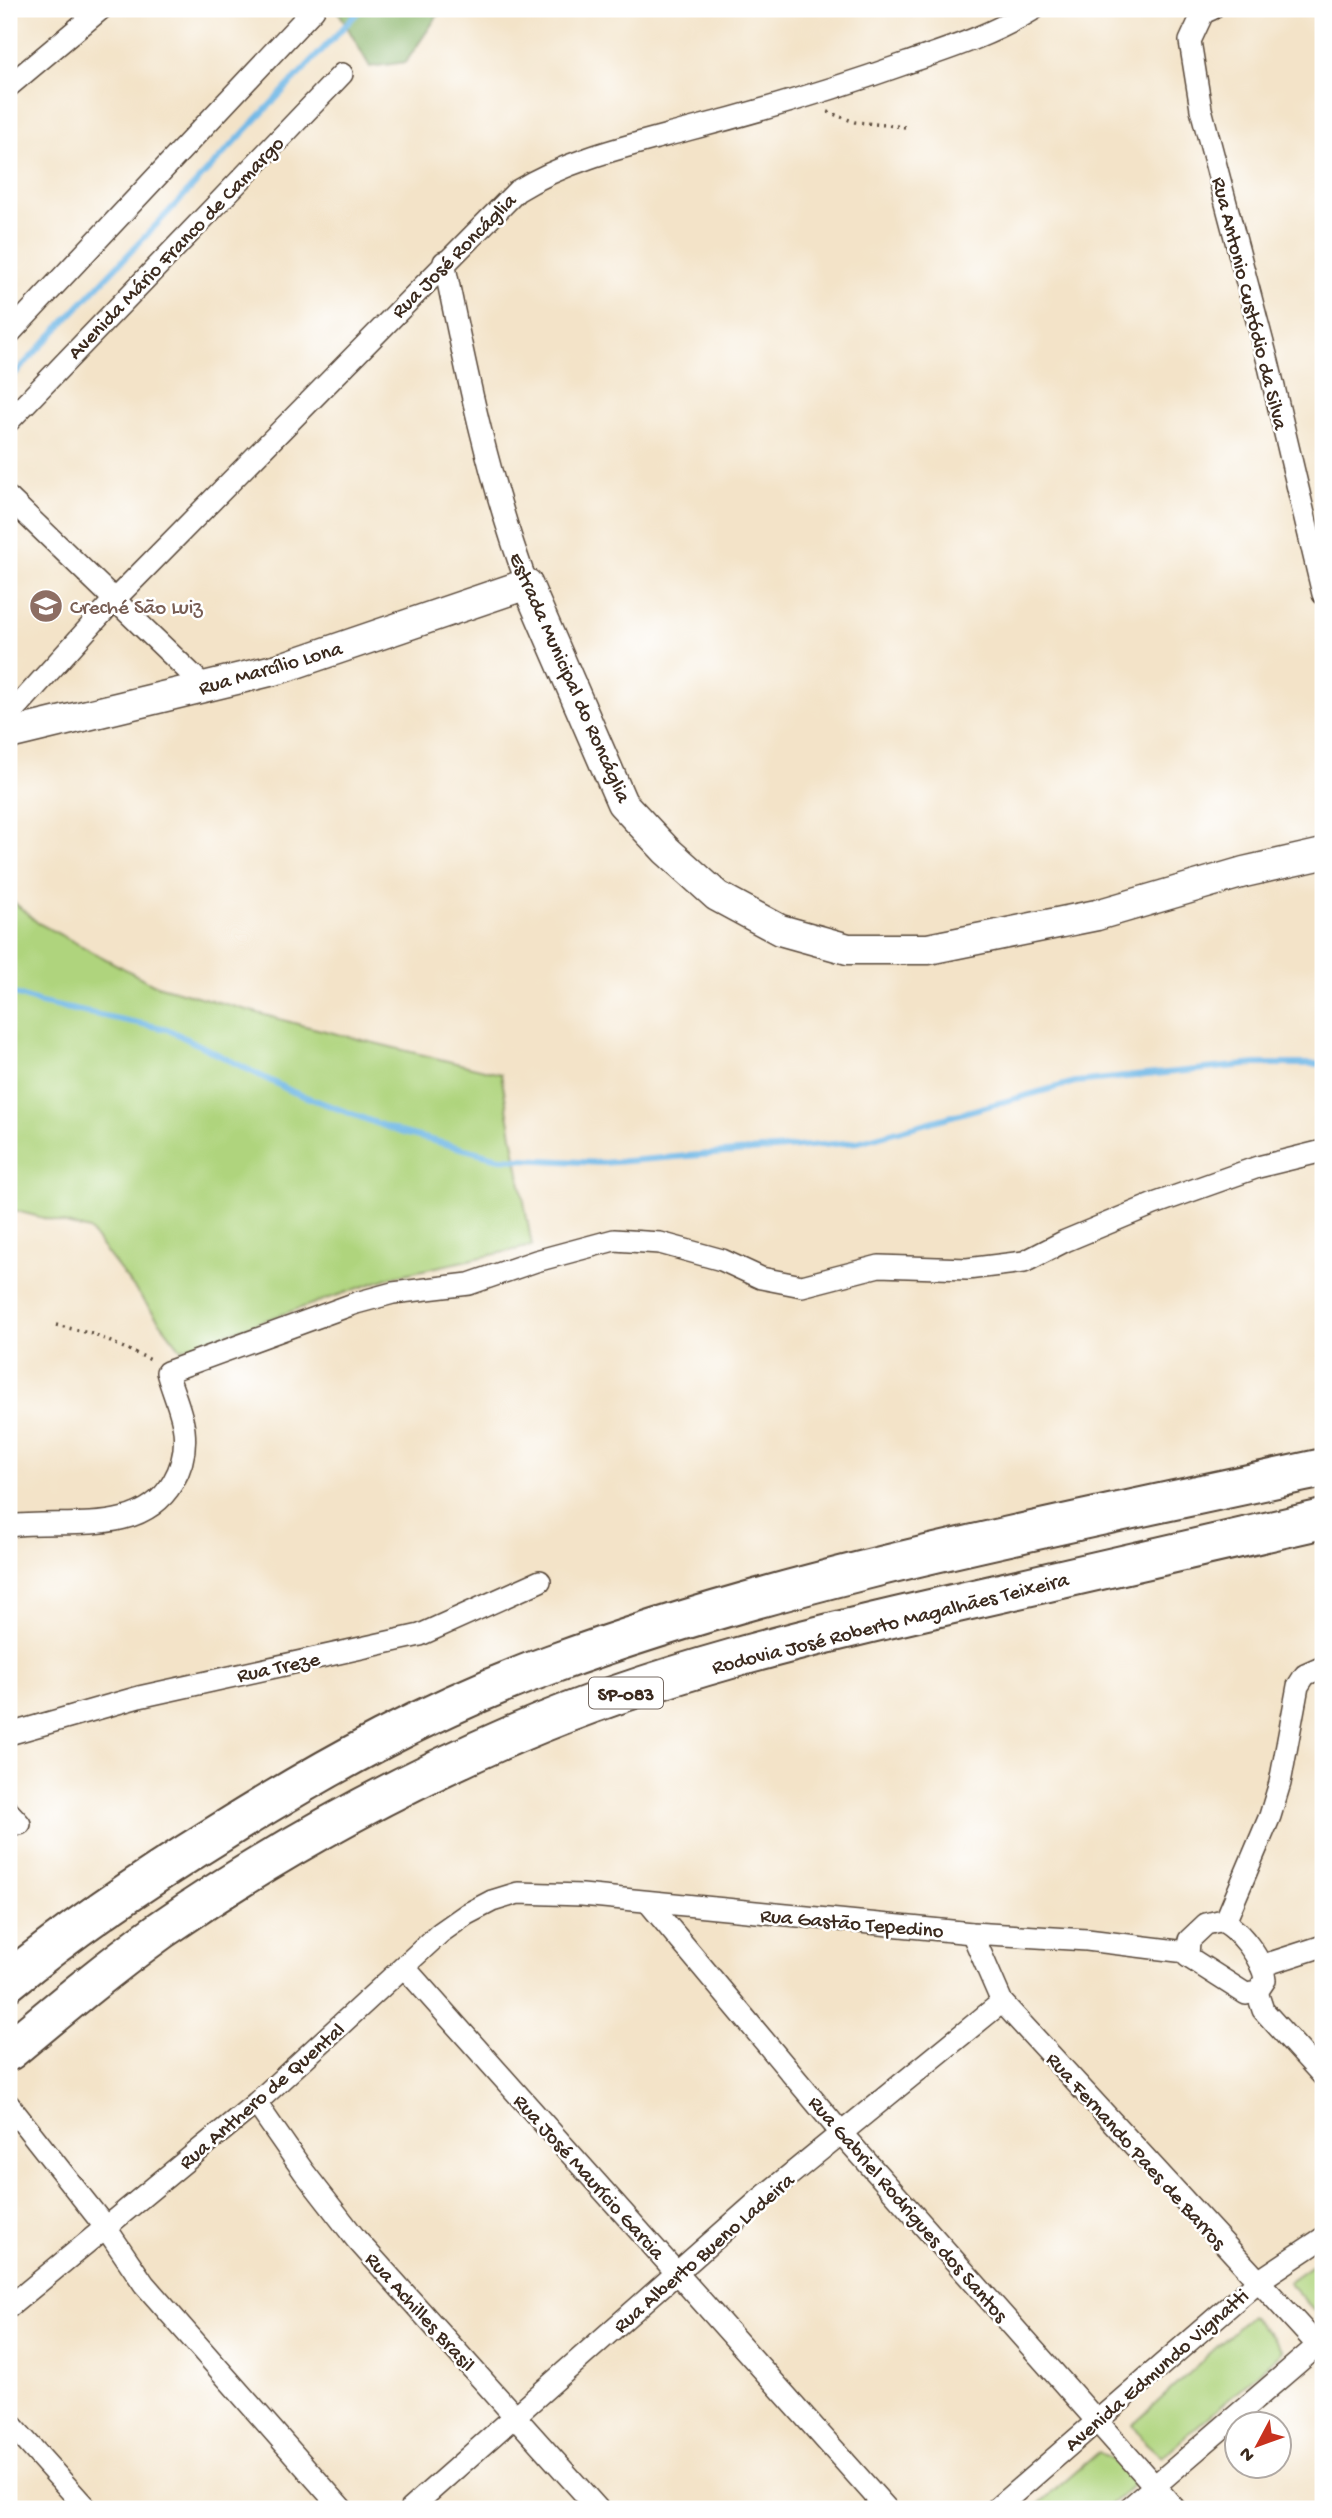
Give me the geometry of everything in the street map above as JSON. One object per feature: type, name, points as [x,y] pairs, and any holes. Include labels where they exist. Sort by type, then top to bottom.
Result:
[{"type":"highway","name":"SP-083","points":[[9,1981],[96,1914],[251,1813],[352,1755],[435,1713],[550,1664],[718,1610],[868,1570],[1323,1468]]},
{"type":"highway","name":"Rodovia José Roberto Magalhães Teixeira","points":[[9,2051],[117,1963],[230,1886],[414,1781],[516,1734],[607,1699],[787,1643],[1323,1519]]},
{"type":"street","points":[[9,86],[102,9]]},
{"type":"street","points":[[9,334],[314,9]]},
{"type":"street","name":"Rua José Roncáglia","points":[[9,716],[114,600],[443,262],[517,191],[548,172],[588,157],[804,99],[999,30],[1034,9]]},
{"type":"street","name":"Rua Antonio Custódio da Silva","points":[[1208,11],[1190,41],[1201,109],[1269,362],[1323,594]]},
{"type":"street","name":"Avenida Mário Franco de Camargo","points":[[9,421],[342,74]]},
{"type":"street","name":"Estrada Municipal do Roncáglia","points":[[443,262],[476,420],[510,539],[527,584],[622,803],[666,850],[718,896],[780,930],[848,949],[928,949],[1097,915],[1244,872],[1323,854]]},
{"type":"street","points":[[9,498],[205,687]]},
{"type":"street","name":"Rua Marcílio Lona","points":[[9,734],[278,669],[527,584]]},
{"type":"street","points":[[9,1526],[115,1521],[145,1512],[166,1494],[183,1460],[184,1429],[167,1372],[356,1303],[393,1293],[470,1284],[536,1261],[614,1240],[660,1243],[722,1260],[761,1278],[802,1286],[879,1266],[967,1269],[1024,1262],[1065,1241],[1154,1204],[1258,1167],[1323,1151]]},
{"type":"street","name":"Rua Treze","points":[[9,1734],[139,1697],[420,1635],[540,1581]]},
{"type":"street","points":[[1225,1922],[1270,1816],[1298,1686],[1305,1675],[1323,1667]]},
{"type":"street","name":"Rua Gastão Tepedino","points":[[518,1893],[582,1895],[972,1933],[1087,1940],[1186,1952]]},
{"type":"street","name":"Rua Anthero de Quental","points":[[9,2306],[256,2104],[440,1933],[492,1901],[518,1893]]},
{"type":"street","name":"Rua Gabriel Rodrigues dos Santos","points":[[648,1902],[842,2134],[1175,2509]]},
{"type":"street","points":[[1225,1922],[1236,1928],[1261,1966],[1265,1980],[1257,1992],[1246,1994],[1191,1961],[1186,1952],[1189,1940],[1206,1924],[1225,1922]]},
{"type":"street","name":"Rua Fernando Paes de Barros","points":[[972,1933],[1002,2002],[1257,2282],[1321,2346]]},
{"type":"street","points":[[1261,1966],[1323,1946]]},
{"type":"street","name":"Rua José Maurício Garcia","points":[[405,1968],[887,2509]]},
{"type":"street","points":[[1257,1992],[1263,2010],[1323,2077]]},
{"type":"street","name":"Rua Alberto Bueno Ladeira","points":[[410,2509],[758,2201],[1002,2002]]},
{"type":"street","name":"Rua Achilles Brasil","points":[[256,2104],[356,2239],[597,2509]]},
{"type":"street","points":[[9,2105],[106,2228],[144,2284],[342,2509]]},
{"type":"street","name":"Avenida Edmundo Vignatti","points":[[996,2509],[1257,2282],[1323,2238]]},
{"type":"street","points":[[1128,2509],[1321,2346]]},
{"type":"street","points":[[9,2422],[87,2509]]},
{"type":"path","points":[[804,99],[855,122],[906,127]]},
{"type":"path","points":[[56,1325],[93,1334],[146,1356],[167,1372]]},
{"type":"green space","points":[[337,9],[437,9],[438,15],[406,62],[370,67]]},
{"type":"green space","points":[[9,898],[38,923],[153,984],[301,1025],[501,1074],[532,1246],[391,1277],[181,1349],[89,1230],[9,1209]]},
{"type":"green space","points":[[1323,2257],[1323,2320],[1288,2282]]},
{"type":"green space","points":[[1250,2316],[1283,2351],[1162,2457],[1146,2443],[1133,2425]]},
{"type":"green space","points":[[1099,2452],[1120,2465],[1135,2483],[1106,2509],[1033,2509]]},
{"type":"waterway","points":[[9,380],[361,9]]},
{"type":"waterway","points":[[9,992],[41,1003],[167,1029],[293,1092],[400,1132],[499,1158],[602,1163],[858,1142],[1075,1082],[1256,1064],[1323,1064]]},
{"type":"place","name":"Creché São Luiz","points":[[46,606]]}]
